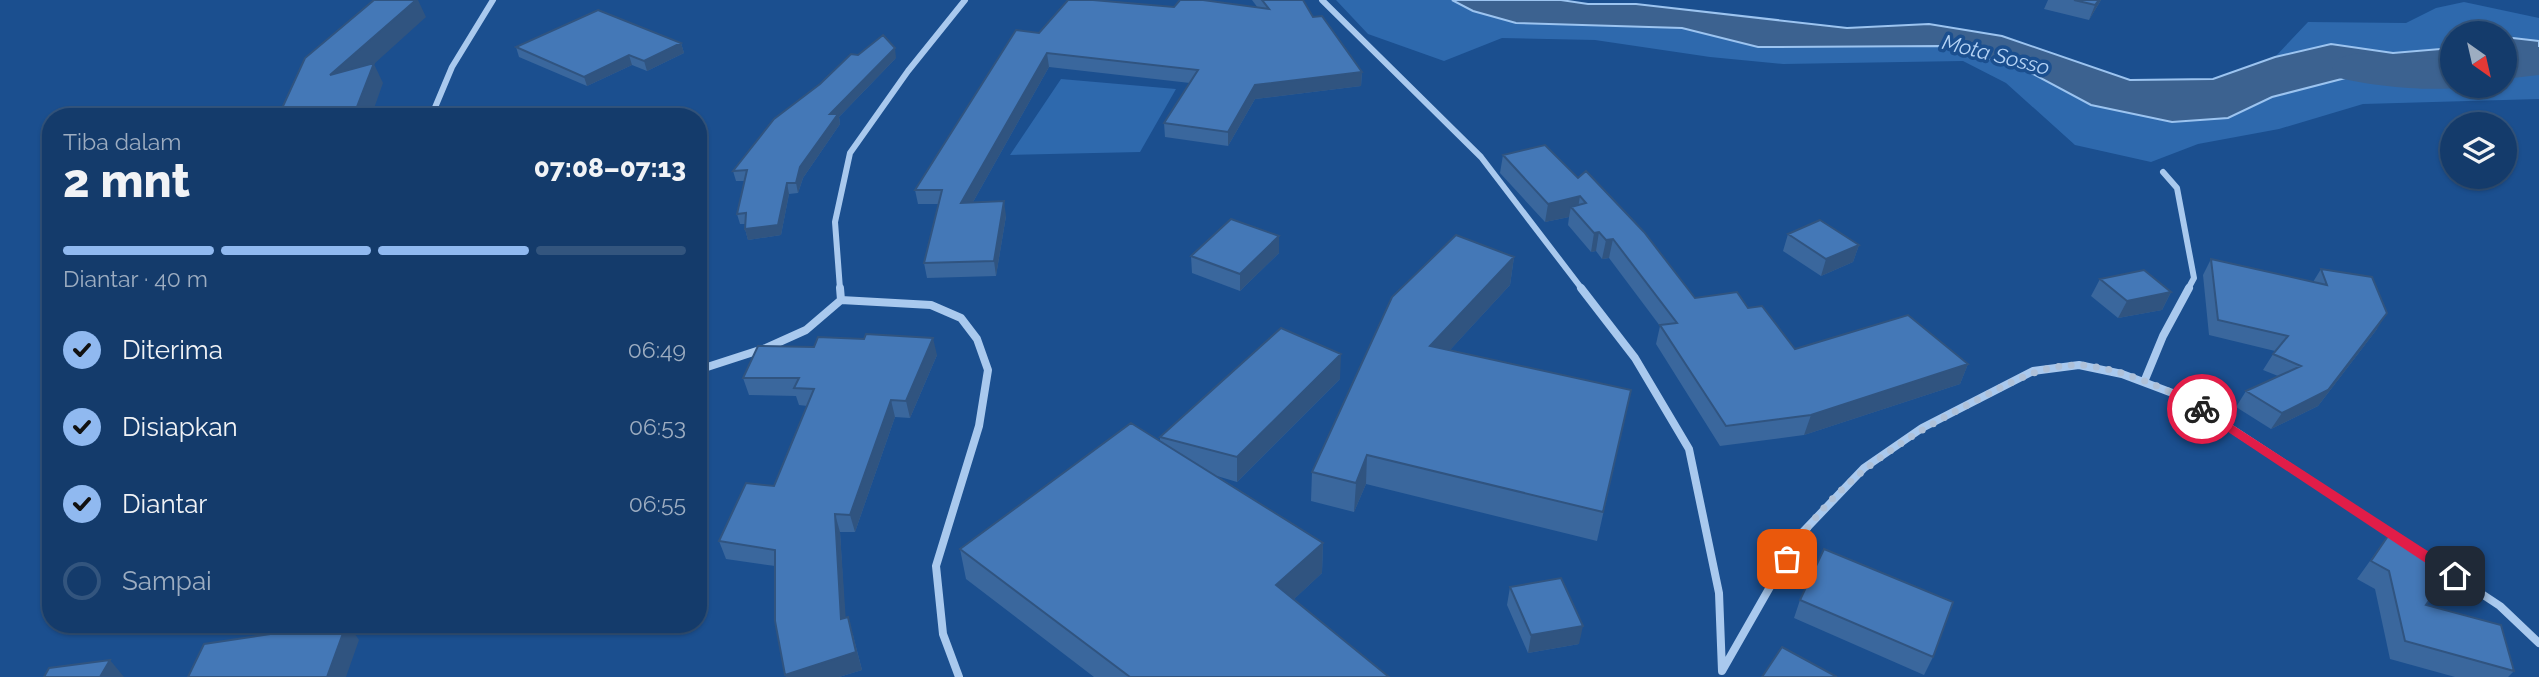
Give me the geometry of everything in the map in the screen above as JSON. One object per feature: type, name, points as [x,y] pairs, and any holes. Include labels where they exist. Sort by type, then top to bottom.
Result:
[{"type":"street","points":[[435,108],[452,67],[493,0]]},
{"type":"street","points":[[841,300],[835,222],[849,153],[908,71],[965,0]]},
{"type":"street","points":[[1322,0],[1481,157],[1642,369],[1689,449],[1718,593],[1719,674]]},
{"type":"street","points":[[2144,382],[2163,336],[2194,278],[2177,188],[2163,172]]},
{"type":"street","points":[[707,367],[766,348],[806,330],[841,300],[931,305],[961,318],[977,339],[988,370],[979,426],[936,566],[943,634],[959,677]]},
{"type":"street","points":[[1719,674],[1799,536],[1864,468],[1922,428],[2033,371],[2079,365],[2122,374],[2183,397],[2410,546]]},
{"type":"street","points":[[2432,561],[2500,606],[2539,643]]},
{"type":"shaded area","points":[[1336,0],[1452,0],[1473,11],[1516,23],[1682,28],[1758,47],[1940,46],[2020,67],[2091,105],[2228,118],[2272,97],[2361,74],[2430,79],[2440,75],[2440,98],[2517,98],[2517,57],[2529,56],[2539,58],[2539,99],[2363,104],[2279,129],[2198,144],[2151,162],[2075,145],[2006,83],[1963,61],[1783,64],[1710,57],[1595,40],[1502,38],[1444,61],[1368,34]]},
{"type":"shaded area","points":[[2464,2],[2539,18],[2539,41],[2517,38],[2517,21],[2440,21],[2440,50],[2393,53],[2331,44],[2275,57],[2308,22],[2406,23],[2436,8]]},
{"type":"shaded area","points":[[1061,79],[1176,89],[1140,152],[1010,155]]},
{"type":"water","points":[[1452,0],[1561,0],[1588,4],[1636,4],[1847,28],[1929,24],[2002,36],[2130,80],[2213,79],[2275,57],[2331,44],[2393,53],[2440,49],[2440,75],[2430,79],[2361,74],[2272,97],[2228,118],[2172,122],[2091,105],[2020,67],[1940,46],[1758,47],[1682,28],[1516,23],[1473,11]]},
{"type":"water","points":[[2517,38],[2539,41],[2539,58],[2517,57]]},
{"type":"building","points":[[374,0],[416,0],[330,75],[374,63],[356,108],[282,108],[305,58]]},
{"type":"building","points":[[1068,0],[1174,7],[1180,0],[1203,0],[1269,9],[1262,0],[1303,0],[1313,17],[1322,16],[1362,72],[1255,85],[1228,132],[1164,123],[1198,70],[1047,53],[961,203],[1004,201],[994,261],[924,263],[942,190],[915,190],[1016,30],[1039,33]]},
{"type":"building","points":[[2074,0],[2099,0],[2095,5]]},
{"type":"building","points":[[598,10],[681,43],[644,61],[629,55],[584,77],[516,47]]},
{"type":"building","points":[[883,35],[895,48],[830,114],[838,114],[800,167],[796,183],[787,183],[778,225],[745,229],[746,213],[737,214],[747,170],[733,171],[774,119],[820,84],[851,54],[858,55]]},
{"type":"building","points":[[1545,145],[1578,178],[1586,171],[1644,232],[1695,298],[1737,292],[1748,308],[1762,306],[1795,349],[1908,315],[1968,364],[1811,415],[1726,426],[1660,325],[1677,323],[1613,239],[1606,240],[1599,232],[1594,233],[1571,207],[1586,203],[1580,196],[1548,204],[1503,155]]},
{"type":"building","points":[[1231,219],[1279,236],[1240,274],[1191,256]]},
{"type":"building","points":[[1820,220],[1859,245],[1826,259],[1788,234]]},
{"type":"building","points":[[1456,235],[1514,257],[1430,346],[1631,390],[1603,512],[1367,455],[1356,483],[1312,472],[1392,297]]},
{"type":"building","points":[[2211,259],[2327,285],[2321,269],[2372,277],[2387,313],[2328,390],[2282,413],[2246,391],[2301,366],[2273,354],[2288,336],[2218,320]]},
{"type":"building","points":[[2144,270],[2171,292],[2127,301],[2100,279]]},
{"type":"building","points":[[1281,328],[1341,354],[1237,457],[1160,437]]},
{"type":"building","points":[[866,334],[933,338],[906,401],[891,400],[850,515],[835,514],[841,619],[848,617],[856,652],[785,675],[775,621],[775,550],[719,541],[746,483],[774,486],[814,389],[794,388],[799,378],[743,378],[758,346],[814,347],[818,337],[864,339]]},
{"type":"building","points":[[1131,423],[1323,543],[1276,585],[1389,677],[1130,677],[960,549]]},
{"type":"building","points":[[2390,533],[2454,565],[2426,605],[2501,625],[2514,671],[2405,641],[2389,571],[2371,561]]},
{"type":"building","points":[[1824,549],[1953,602],[1933,657],[1800,600]]},
{"type":"building","points":[[1561,578],[1583,626],[1531,635],[1510,587]]},
{"type":"building","points":[[277,633],[343,633],[327,677],[188,677],[204,644]]},
{"type":"building","points":[[1782,647],[1837,677],[1762,677]]},
{"type":"building","points":[[110,660],[100,677],[44,677],[49,668]]},
{"type":"waterway","name":"Mota Sosso","points":[[2517,62],[2539,61]]},
{"type":"waterway","name":"Mota Sosso","points":[[2356,68],[2440,74]]},
{"type":"way so far","points":[[1787,559],[1799,536],[1864,468],[1922,428],[2033,371],[2079,365],[2122,374],[2183,397],[2202,409]]},
{"type":"route","points":[[2202,409],[2455,576]]}]
